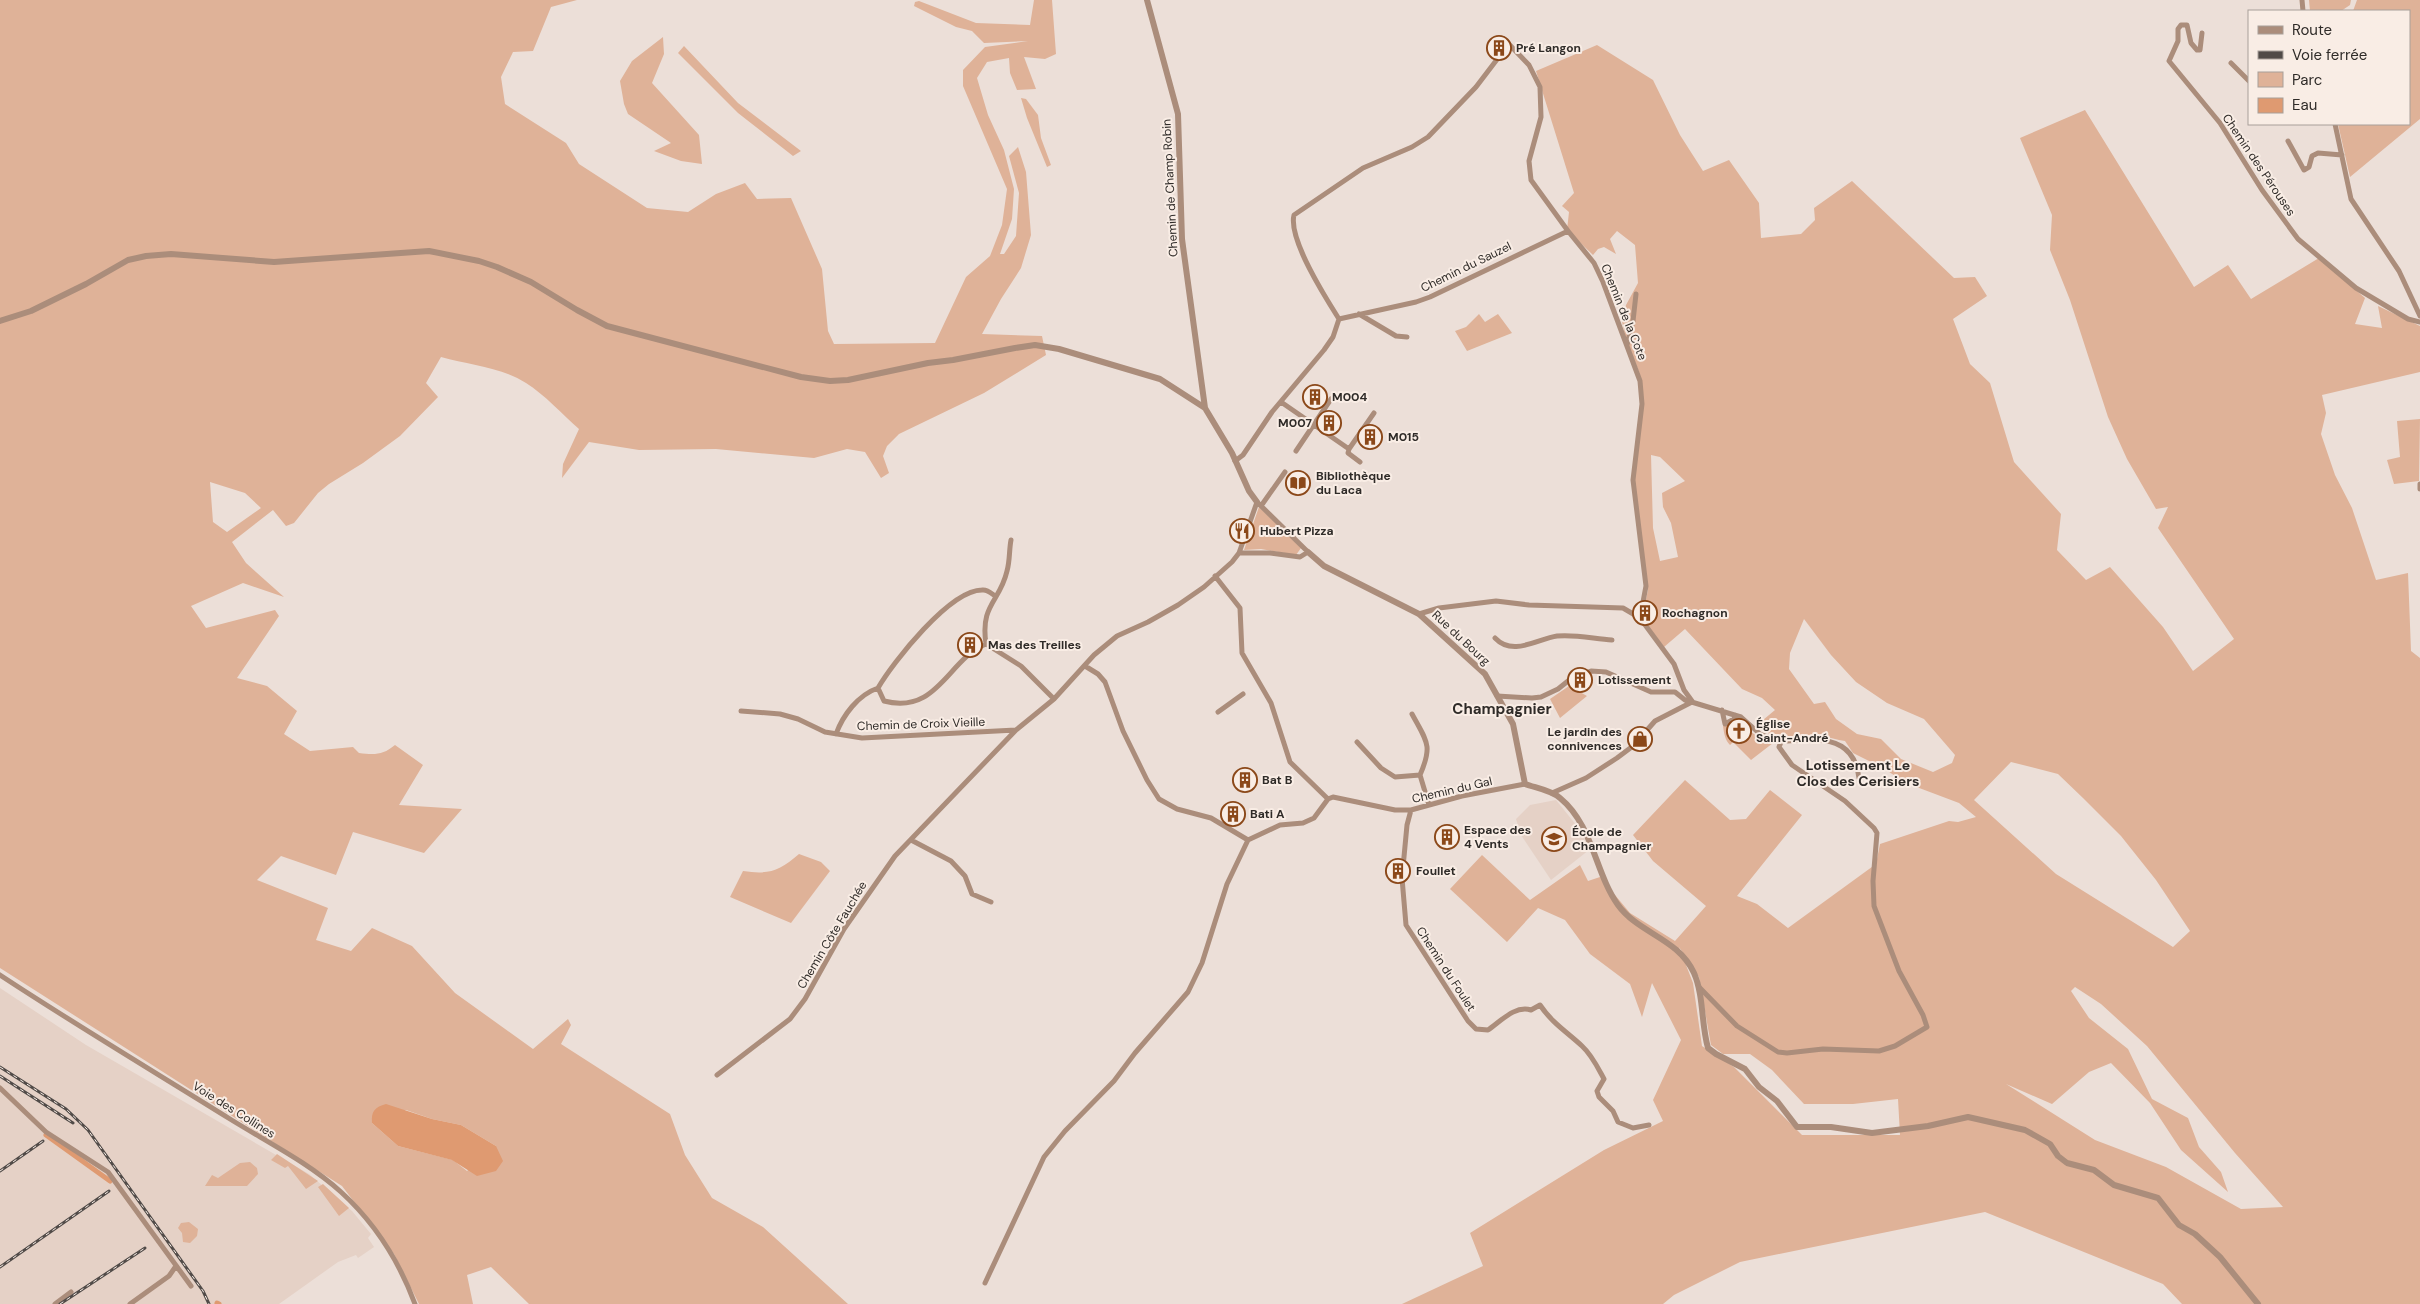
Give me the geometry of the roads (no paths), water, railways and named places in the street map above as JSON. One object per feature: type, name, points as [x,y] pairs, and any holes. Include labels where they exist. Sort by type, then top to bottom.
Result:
[{"type":"street","name":"Chemin de Champ Robin","points":[[1147,0],[1178,114],[1182,239],[1205,408]]},
{"type":"street","name":"Chemin des Pérouses","points":[[2202,32],[2202,46],[2200,50],[2197,50],[2192,43],[2187,25],[2181,25],[2178,29],[2178,41],[2169,61],[2220,123],[2277,212],[2298,239],[2356,288],[2400,315],[2420,322]]},
{"type":"street","name":"Chemin de la Cote","points":[[1504,39],[1530,65],[1540,87],[1541,117],[1529,161],[1531,180],[1568,232],[1594,263],[1603,282],[1642,391],[1641,412],[1632,472],[1646,586],[1640,618]]},
{"type":"street","points":[[1235,460],[1243,455],[1281,402],[1328,343],[1338,319],[1309,268],[1293,224],[1294,214],[1363,168],[1412,147],[1428,137],[1476,87],[1508,45]]},
{"type":"street","points":[[2231,63],[2248,80]]},
{"type":"street","points":[[2335,125],[2351,199],[2398,271],[2420,316]]},
{"type":"street","points":[[2288,141],[2304,170],[2309,168],[2312,156],[2318,153],[2342,155]]},
{"type":"street","name":"Chemin du Sauzel","points":[[1338,319],[1416,302],[1568,232]]},
{"type":"street","points":[[0,321],[47,302],[128,260],[146,256],[171,254],[274,262],[429,251],[479,261],[506,271],[531,282],[607,326],[801,377],[830,381],[848,380],[928,363],[1035,345],[1046,346],[1160,379],[1181,390],[1205,408],[1235,460],[1249,492],[1259,504],[1308,552],[1300,557],[1270,553],[1239,553],[1259,504],[1285,472]]},
{"type":"street","points":[[1626,346],[1634,320],[1636,294]]},
{"type":"street","points":[[1359,314],[1396,336],[1407,337]]},
{"type":"street","points":[[1296,451],[1330,399]]},
{"type":"street","points":[[1281,402],[1315,424],[1348,449],[1348,453],[1360,462]]},
{"type":"street","points":[[1348,449],[1374,413]]},
{"type":"street","points":[[2420,484],[2420,489]]},
{"type":"street","points":[[986,644],[984,634],[987,613],[1007,572],[1011,540]]},
{"type":"street","name":"Rue du Bourg","points":[[1308,552],[1319,562],[1419,614],[1485,674],[1513,724],[1525,784]]},
{"type":"street","name":"Chemin Côte Fauchée","points":[[717,1075],[790,1020],[805,999],[844,929],[882,873],[1016,730],[1054,698],[1094,655],[1117,636],[1148,622],[1178,605],[1215,576],[1239,553]]},
{"type":"street","points":[[985,1283],[1044,1156],[1065,1131],[1114,1081],[1135,1053],[1188,992],[1202,963],[1227,884],[1248,840],[1280,825],[1303,823],[1314,818],[1328,799],[1290,762],[1271,703],[1242,653],[1240,608],[1215,576]]},
{"type":"street","points":[[836,734],[848,710],[870,691],[878,688],[918,635],[959,598],[975,590],[984,589],[996,596]]},
{"type":"street","points":[[1419,614],[1439,608],[1496,600],[1529,604],[1620,607],[1640,618],[1674,664],[1684,690],[1692,701]]},
{"type":"street","points":[[1495,638],[1502,645],[1514,646],[1532,644],[1557,636],[1612,640]]},
{"type":"street","points":[[878,688],[884,701],[889,702],[901,703],[924,696],[936,690],[974,649],[986,644]]},
{"type":"street","points":[[986,644],[1010,657],[1054,698]]},
{"type":"street","points":[[1085,666],[1098,674],[1105,682],[1123,731],[1159,799],[1177,809],[1211,818],[1248,840]]},
{"type":"street","points":[[1497,696],[1532,698],[1558,689],[1573,677],[1591,671],[1606,672],[1651,692],[1670,691],[1678,694],[1685,700],[1741,716],[1760,734],[1781,742],[1824,740],[1839,744],[1847,749],[1858,768],[1859,778]]},
{"type":"street","points":[[1678,694],[1684,690]]},
{"type":"street","points":[[1218,712],[1243,694]]},
{"type":"street","points":[[1552,793],[1586,778],[1617,758],[1633,746],[1655,721],[1692,701]]},
{"type":"street","points":[[1722,710],[1725,724],[1734,719],[1735,715]]},
{"type":"street","name":"Chemin de Croix Vieille","points":[[740,711],[780,714],[798,718],[825,732],[862,738],[1016,730]]},
{"type":"street","points":[[1412,714],[1428,746],[1426,764],[1420,775],[1430,805]]},
{"type":"street","points":[[1357,742],[1382,768],[1394,776],[1420,775]]},
{"type":"street","points":[[1697,984],[1737,1026],[1778,1052],[1823,1049],[1879,1051],[1895,1046],[1927,1027],[1924,1015],[1902,978],[1874,906],[1872,881],[1877,833],[1845,801],[1792,765],[1779,747],[1781,742]]},
{"type":"street","points":[[1525,784],[1552,793],[1560,798],[1581,825],[1618,905],[1631,918],[1678,950],[1688,963],[1697,984],[1708,1048],[1745,1069],[1759,1087],[1777,1101],[1797,1126],[1831,1127],[1872,1133],[1928,1126],[1968,1117],[2025,1130],[2050,1144],[2058,1156],[2067,1163],[2094,1170],[2114,1185],[2158,1198],[2179,1225],[2195,1234],[2220,1257],[2258,1304]]},
{"type":"street","name":"Chemin du Gal","points":[[1328,799],[1333,798],[1395,810],[1412,810],[1462,796],[1525,784]]},
{"type":"street","name":"Chemin du Foulet","points":[[1412,810],[1407,825],[1402,878],[1408,930],[1468,1021],[1476,1029],[1488,1030],[1523,1007],[1531,1010],[1540,1006],[1548,1018],[1584,1048],[1595,1062],[1604,1079],[1597,1091],[1599,1097],[1613,1111],[1618,1122],[1632,1128],[1649,1125]]},
{"type":"street","points":[[911,840],[951,861],[965,876],[972,894],[991,902]]},
{"type":"street","name":"Voie des Collines","points":[[0,975],[75,1024],[302,1164],[340,1191],[366,1218],[391,1252],[415,1304]]},
{"type":"street","points":[[0,1088],[46,1132],[108,1172],[191,1286]]},
{"type":"street","points":[[130,1304],[169,1276],[176,1266]]},
{"type":"street","points":[[54,1304],[71,1292]]},
{"type":"water","points":[[386,1104],[432,1119],[461,1125],[496,1146],[503,1161],[496,1171],[477,1176],[452,1160],[398,1146],[372,1123],[374,1110]]},
{"type":"waterway","points":[[46,1135],[110,1181]]},
{"type":"railway","points":[[0,1067],[66,1109],[88,1130],[203,1291],[209,1304]]},
{"type":"railway","points":[[0,1076],[73,1123]]},
{"type":"railway","points":[[0,1171],[43,1141]]},
{"type":"railway","points":[[0,1267],[109,1191]]},
{"type":"railway","points":[[60,1304],[145,1248]]},
{"type":"place","name":"Pré Langon","points":[[1499,48]]},
{"type":"place","name":"M004","points":[[1315,397]]},
{"type":"place","name":"M007","points":[[1329,423]]},
{"type":"place","name":"M015","points":[[1370,437]]},
{"type":"place","name":"Bibliothèque du Laca","points":[[1298,483]]},
{"type":"place","name":"Hubert Pizza","points":[[1242,531]]},
{"type":"place","name":"Rochagnon","points":[[1645,613]]},
{"type":"place","name":"Mas des Treilles","points":[[970,645]]},
{"type":"place","name":"Lotissement","points":[[1580,680]]},
{"type":"place","name":"Église Saint-André","points":[[1739,731]]},
{"type":"place","name":"Le jardin des connivences","points":[[1640,739]]},
{"type":"place","name":"Bat B","points":[[1245,780]]},
{"type":"place","name":"Bati A","points":[[1233,814]]},
{"type":"place","name":"Espace des 4 Vents","points":[[1447,837]]},
{"type":"place","name":"École de Champagnier","points":[[1554,839]]},
{"type":"place","name":"Foullet","points":[[1398,871]]},
{"type":"district","name":"Champagnier","points":[[1502,709]]},
{"type":"district","name":"Lotissement Le Clos des Cerisiers","points":[[1858,774]]}]
